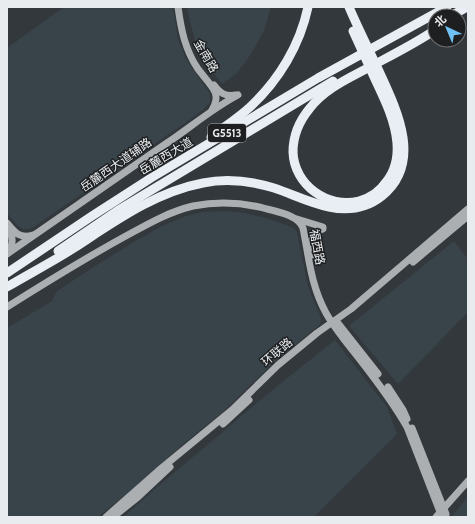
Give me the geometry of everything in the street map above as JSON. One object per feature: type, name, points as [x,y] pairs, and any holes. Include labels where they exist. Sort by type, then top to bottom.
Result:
[{"type":"highway","points":[[10,271],[52,236],[114,195],[211,136],[249,107],[272,83],[288,59],[299,38],[308,7]]},
{"type":"highway","points":[[342,7],[361,40]]},
{"type":"highway","points":[[7,286],[72,249],[135,209],[170,193],[203,183],[233,181],[258,184],[323,205],[347,209],[363,207],[379,199],[398,179],[402,166],[404,146],[400,123],[361,40],[349,7]]},
{"type":"highway","name":"岳麓西大道","points":[[10,271],[151,178],[318,78],[447,7]]},
{"type":"highway","name":"岳麓西大道","points":[[7,286],[99,223],[156,187],[326,85],[427,29]]},
{"type":"highway","points":[[378,77],[397,142],[397,157],[390,178],[381,188],[363,200],[346,203],[324,198],[307,185],[299,174],[293,154],[297,131],[310,107],[331,88],[427,35]]},
{"type":"main road","name":"金南路","points":[[180,7],[185,34],[197,62],[221,93],[227,96],[238,95]]},
{"type":"main road","name":"金南路","points":[[180,7],[181,29],[188,51],[198,69],[215,92],[215,104],[210,112]]},
{"type":"main road","name":"岳麓西大道辅路","points":[[7,254],[210,112],[238,95]]},
{"type":"main road","name":"福西路","points":[[7,307],[108,246],[162,216],[179,210],[206,204],[220,202],[243,203],[270,209],[294,218],[301,224],[313,283],[319,300],[335,323]]},
{"type":"main road","name":"环联路","points":[[113,517],[138,497],[185,454],[231,418],[284,366],[468,209]]},
{"type":"main road","name":"环联路","points":[[106,517],[158,471],[232,410],[278,364],[317,333],[335,323],[372,298],[468,216]]},
{"type":"main road","points":[[294,218],[323,227],[323,230],[318,231],[312,237],[311,243],[313,265],[323,296],[335,323],[394,395],[403,410],[419,446],[442,514]]},
{"type":"main road","points":[[7,223],[14,232],[20,236],[30,236],[37,233]]},
{"type":"main road","points":[[7,228],[12,237],[12,245],[7,254]]},
{"type":"main road","points":[[442,514],[468,481]]},
{"type":"main road","points":[[442,514],[468,488]]},
{"type":"shaded area","points":[[64,7],[173,7],[178,39],[186,59],[210,94],[210,102],[203,110],[182,125],[31,229],[23,229],[17,225],[7,213],[7,48]]},
{"type":"shaded area","points":[[187,7],[271,7],[264,31],[247,60],[236,74],[222,84],[210,69],[197,47]]},
{"type":"shaded area","points":[[224,211],[245,213],[269,219],[294,228],[297,232],[308,286],[321,318],[320,324],[271,365],[223,412],[98,517],[7,517],[7,328],[52,301],[57,291],[103,261],[162,226],[183,217],[202,212]]},
{"type":"shaded area","points":[[454,241],[468,259],[468,312],[398,384],[349,326]]},
{"type":"shaded area","points":[[335,340],[387,407],[397,434],[314,517],[123,517],[276,387]]},
{"type":"shaded area","points":[[468,497],[468,517],[451,517]]}]
